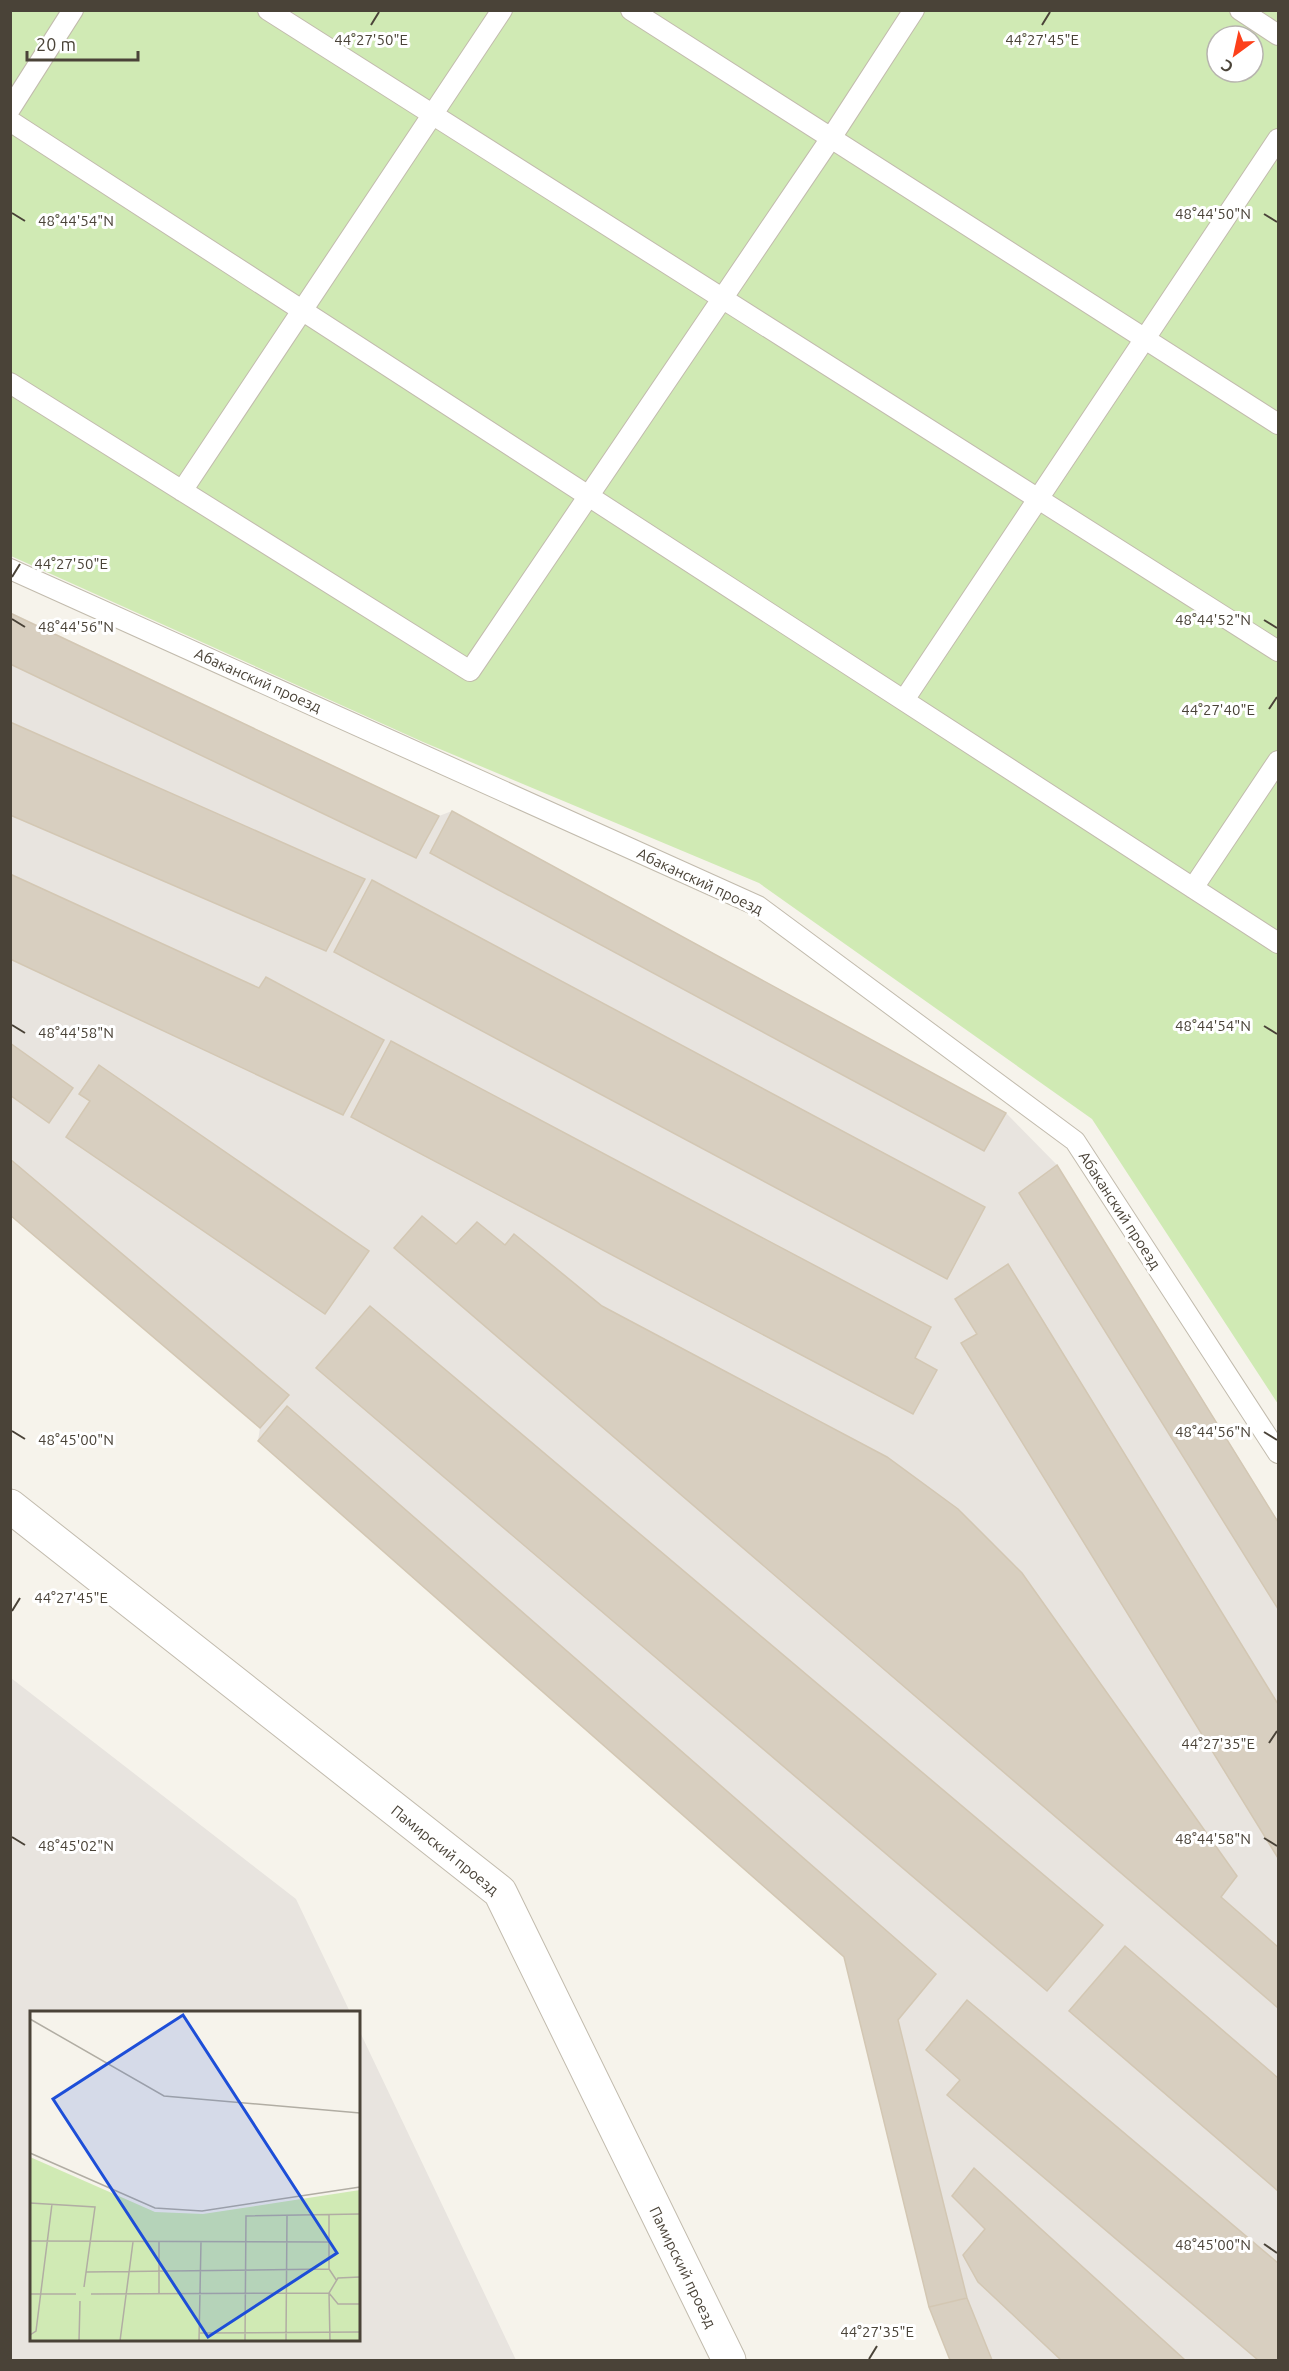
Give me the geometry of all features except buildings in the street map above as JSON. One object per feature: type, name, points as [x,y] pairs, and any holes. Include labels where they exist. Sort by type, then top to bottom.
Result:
[{"type":"street","name":"Памирский проезд","points":[[10,1506],[500,1892],[729,2361]]},
{"type":"lane","points":[[10,109],[74,10]]},
{"type":"lane","points":[[268,10],[1278,651]]},
{"type":"lane","points":[[182,491],[502,10]]},
{"type":"lane","points":[[632,10],[1278,424]]},
{"type":"lane","points":[[10,383],[470,671],[831,138],[914,10]]},
{"type":"lane","points":[[1240,10],[1278,35]]},
{"type":"lane","points":[[10,121],[1278,943]]},
{"type":"lane","points":[[904,700],[1278,140]]},
{"type":"lane","name":"Абаканский проезд","points":[[10,568],[758,906],[1076,1141],[1278,1453]]},
{"type":"lane","points":[[1193,888],[1278,761]]},
{"type":"shaded area","points":[[10,612],[439,816],[452,811],[1006,1113],[1057,1165],[1278,1521],[1278,2360],[950,2360],[929,2307],[844,1957],[258,1441],[260,1428],[11,1215]]},
{"type":"shaded area","points":[[11,1678],[296,1899],[350,2011],[30,2011],[30,2341],[360,2341],[360,2032],[516,2360],[11,2360]]},
{"type":"green space","points":[[11,11],[1278,11],[1278,1404],[1092,1119],[759,883],[423,742],[11,556]]}]
